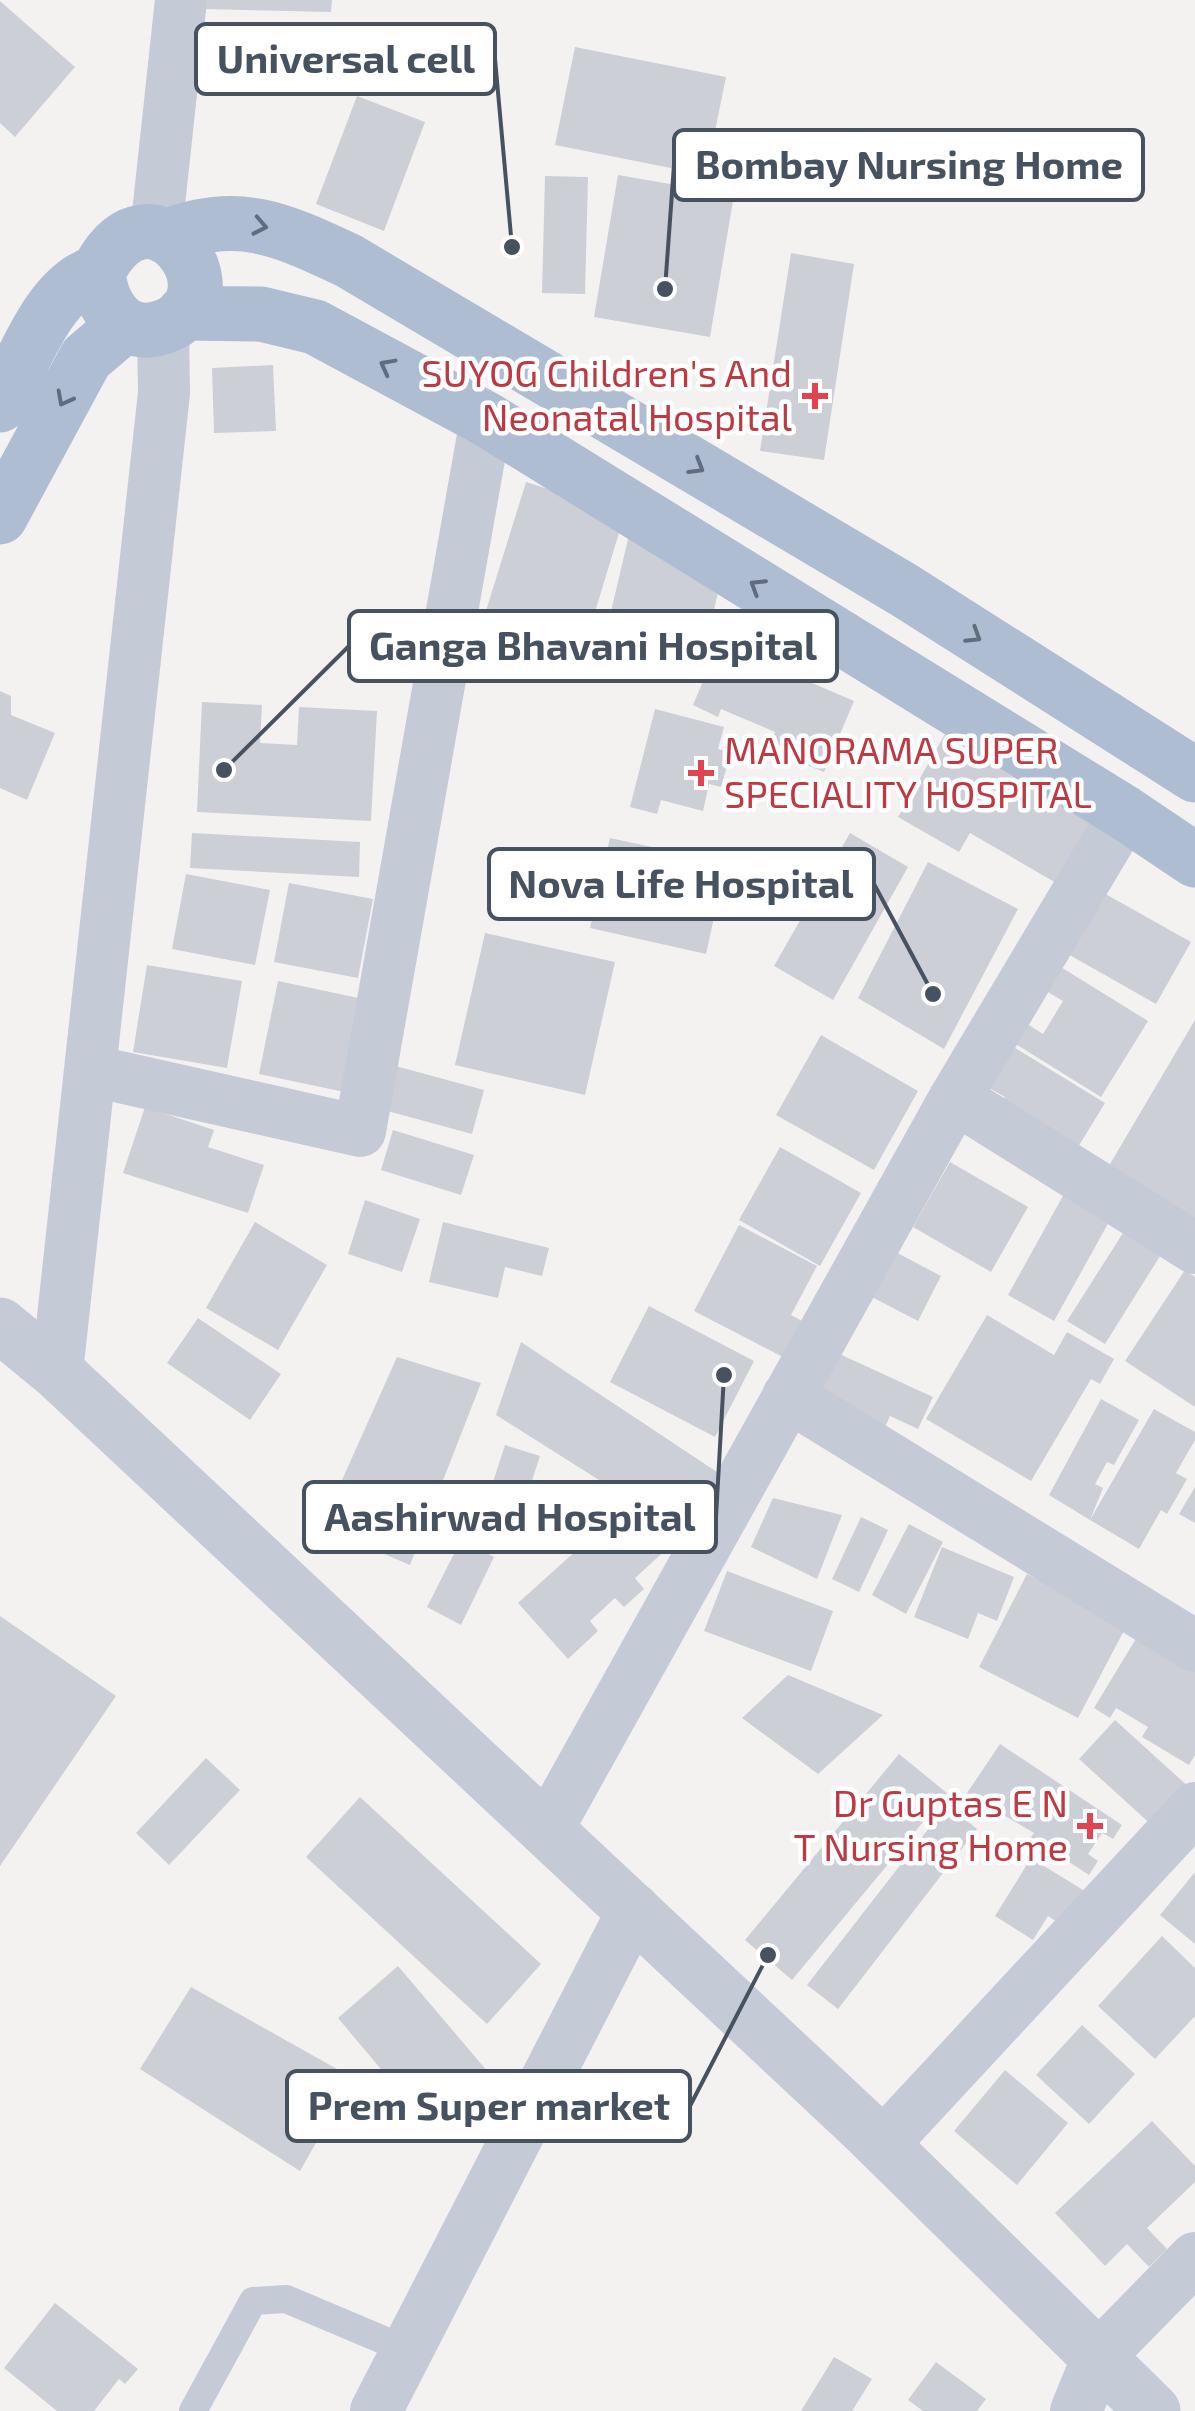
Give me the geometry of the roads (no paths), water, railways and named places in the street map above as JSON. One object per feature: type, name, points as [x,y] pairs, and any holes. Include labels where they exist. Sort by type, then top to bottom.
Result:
[{"type":"main road","points":[[1195,775],[904,590],[349,261],[283,230],[245,223],[200,223],[161,234],[130,234],[110,248],[98,272],[100,297],[157,322],[261,314],[315,327],[486,419],[1125,812],[1195,860]]},
{"type":"main road","points":[[0,517],[86,358],[157,322],[195,290],[193,264],[179,243],[161,234]]},
{"type":"main road","points":[[0,405],[55,305],[79,278],[98,272]]},
{"type":"street","points":[[161,234],[181,0]]},
{"type":"street","points":[[57,1372],[93,1071],[164,393],[157,322]]},
{"type":"street","points":[[93,1071],[360,1131],[486,419]]},
{"type":"street","points":[[548,1828],[955,1098],[1125,812]]},
{"type":"street","points":[[955,1098],[1195,1248]]},
{"type":"street","points":[[0,1325],[57,1372],[634,1909],[1153,2411]]},
{"type":"street","points":[[788,1396],[1195,1646]]},
{"type":"street","points":[[882,2145],[1195,1808]]},
{"type":"street","points":[[376,2411],[634,1909]]},
{"type":"street","points":[[1076,2411],[1098,2358],[1195,2258]]},
{"type":"lane","points":[[192,2411],[253,2301],[267,2297],[286,2299],[408,2350]]},
{"type":"place","name":"Universal cell","points":[[512,247]]},
{"type":"place","name":"Bombay Nursing Home","points":[[665,289]]},
{"type":"place","name":"SUYOG Children's And Neonatal Hospital","points":[[815,396]]},
{"type":"place","name":"Ganga Bhavani Hospital","points":[[224,770]]},
{"type":"place","name":"MANORAMA SUPER SPECIALITY HOSPITAL","points":[[701,773]]},
{"type":"place","name":"Nova Life Hospital","points":[[933,994]]},
{"type":"place","name":"Aashirwad Hospital","points":[[724,1375]]},
{"type":"place","name":"Dr Guptas E N T Nursing Home","points":[[1090,1826]]},
{"type":"place","name":"Prem Super market","points":[[768,1955]]}]
